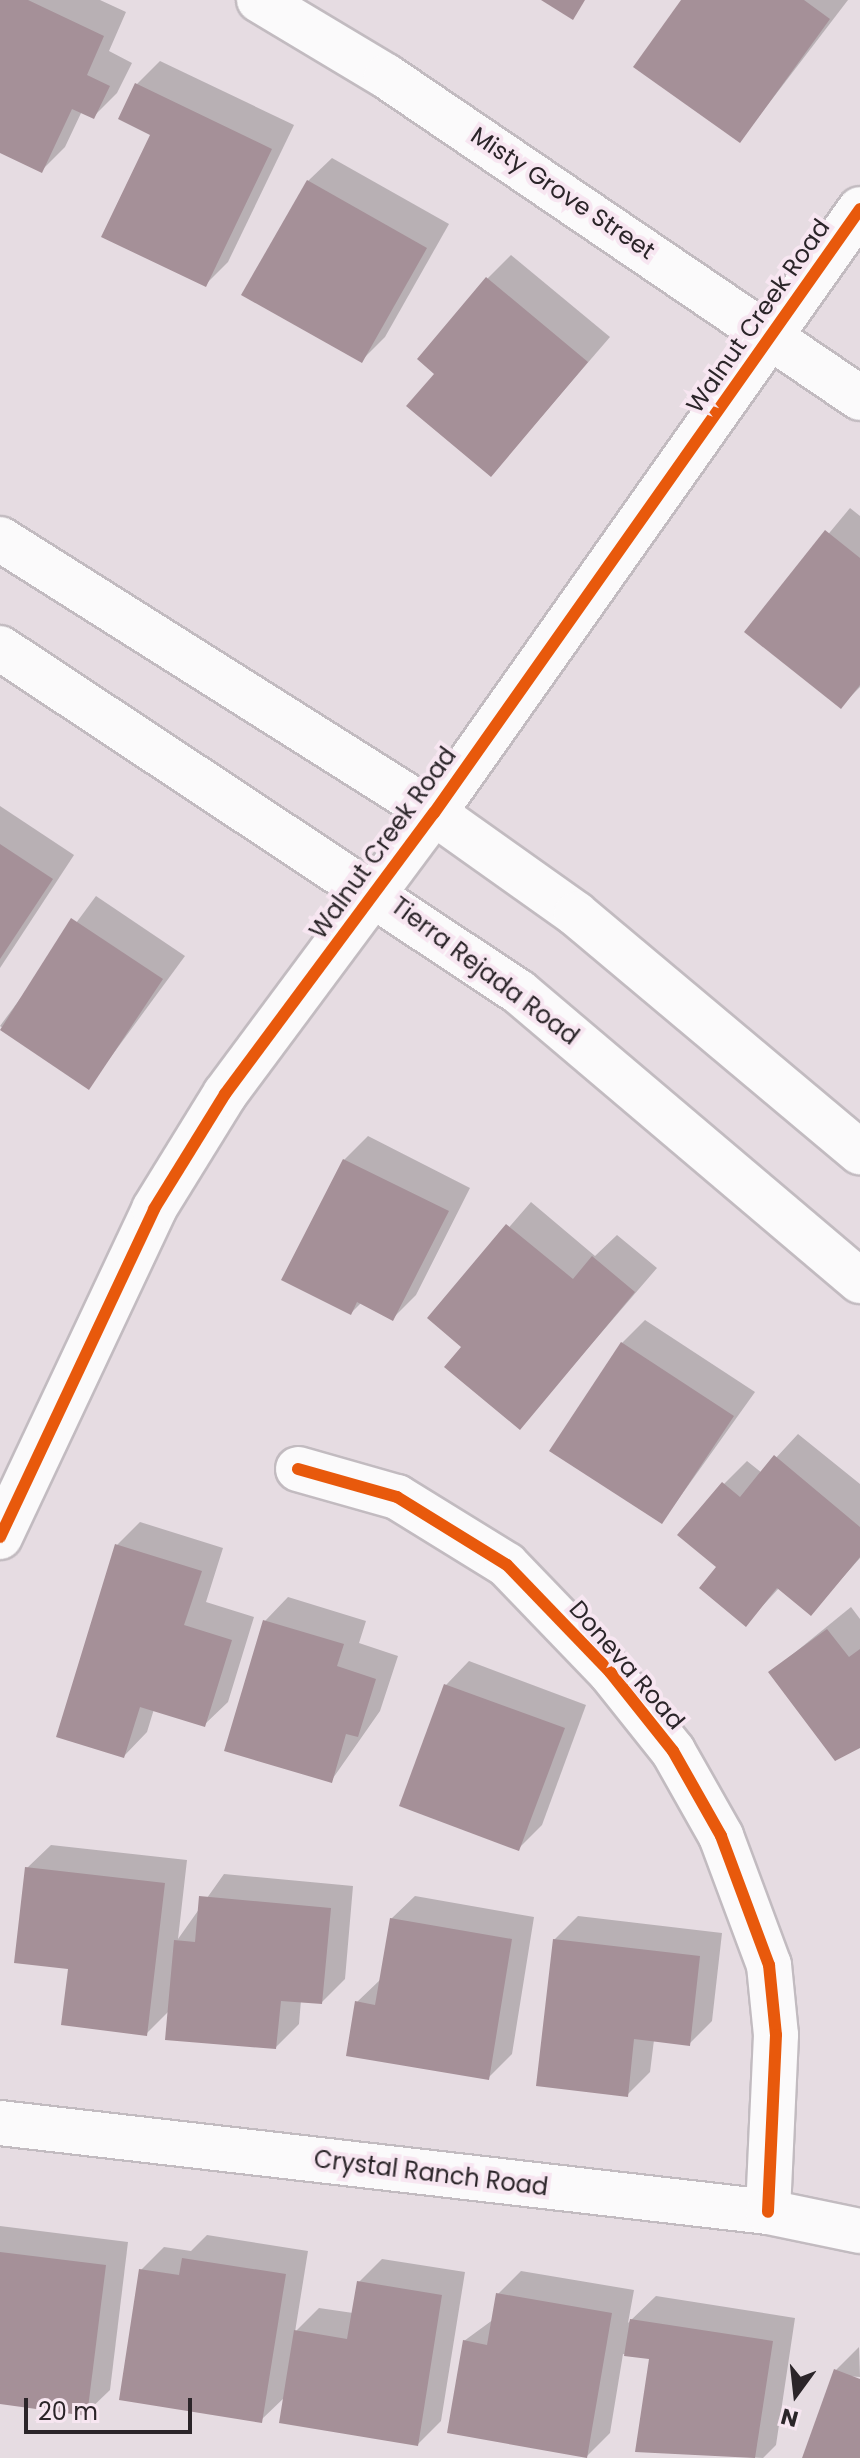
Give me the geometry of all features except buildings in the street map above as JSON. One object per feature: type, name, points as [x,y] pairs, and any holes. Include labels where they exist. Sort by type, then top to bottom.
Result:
[{"type":"street","name":"Misty Grove Street","points":[[259,0],[386,76],[773,334],[860,398]]},
{"type":"street","name":"Walnut Creek Road","points":[[0,1537],[154,1209],[225,1094],[434,813],[860,209]]},
{"type":"street","points":[[0,539],[434,813],[588,924],[860,1152]]},
{"type":"street","name":"Tierra Rejada Road","points":[[0,648],[376,891],[664,1109],[860,1281]]},
{"type":"street","name":"Doneva Road","points":[[298,1469],[397,1497],[507,1565],[610,1672],[673,1751],[721,1836],[769,1965],[776,2035],[768,2212]]},
{"type":"street","name":"Crystal Ranch Road","points":[[0,2123],[768,2212],[860,2231]]},
{"type":"cycle path","points":[[0,1537],[154,1209],[225,1094],[434,813],[860,209]]},
{"type":"cycle path","points":[[298,1469],[397,1497],[507,1565],[610,1672],[673,1751],[721,1836],[769,1965],[776,2035],[768,2212]]}]
